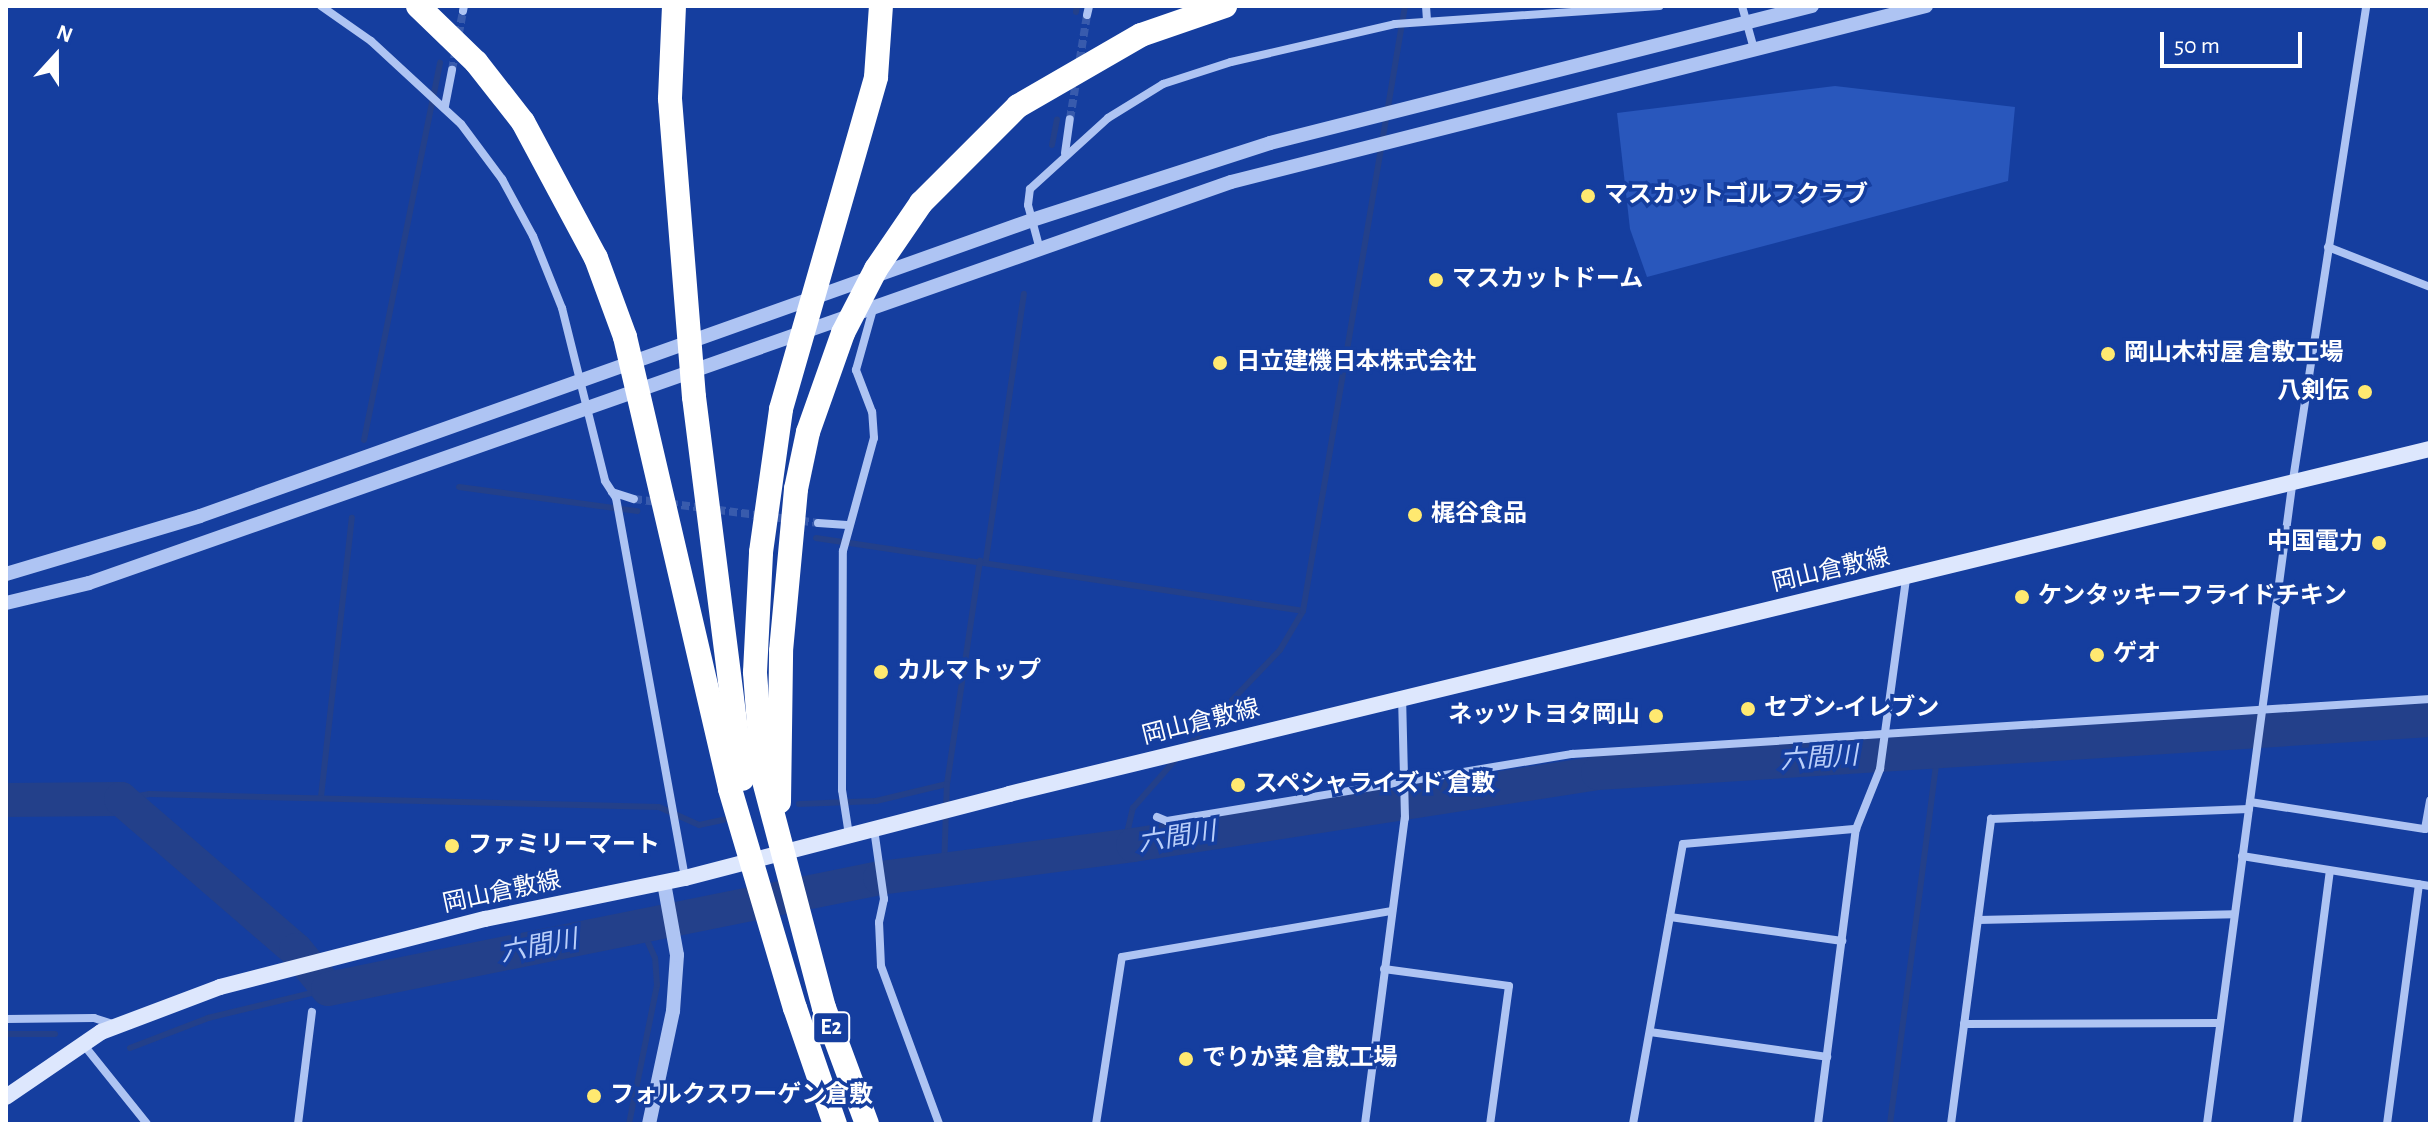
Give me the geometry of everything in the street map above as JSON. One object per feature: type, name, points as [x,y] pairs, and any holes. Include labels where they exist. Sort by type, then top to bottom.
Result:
[{"type":"highway","points":[[418,6],[476,62],[523,122],[596,258],[625,337],[730,789],[747,837]]},
{"type":"highway","points":[[674,6],[670,99],[694,397],[747,837]]},
{"type":"highway","points":[[778,826],[763,777],[755,672],[761,552],[781,409],[876,77],[881,6]]},
{"type":"highway","points":[[778,826],[787,558],[808,432],[843,333],[876,269],[953,166],[1018,106],[1080,66],[1141,35],[1225,6]]},
{"type":"highway","name":"E2","points":[[778,826],[801,929],[867,1124]]},
{"type":"highway","name":"E2","points":[[747,837],[772,934],[835,1124]]},
{"type":"main road","name":"岡山倉敷線","points":[[6,1097],[83,1043],[117,1025],[220,987],[485,919],[666,890],[685,878],[946,810],[2292,486],[2430,449]]},
{"type":"street","points":[[321,6],[442,104],[502,179],[533,236],[583,379],[605,481],[614,495],[620,517],[685,878]]},
{"type":"street","points":[[1426,6],[1427,19]]},
{"type":"street","points":[[1039,246],[1032,220],[1030,189],[1108,118],[1163,84],[1231,62],[1395,24],[1427,19],[1659,6]]},
{"type":"street","points":[[1742,6],[1754,49]]},
{"type":"street","points":[[6,574],[200,516],[1032,220],[1378,114],[1812,6]]},
{"type":"street","points":[[6,603],[89,583],[873,309],[1039,246],[1231,182],[1393,138],[1926,6]]},
{"type":"street","points":[[2207,1124],[2264,715],[2292,486],[2366,6]]},
{"type":"street","points":[[442,104],[452,70]]},
{"type":"street","points":[[1065,154],[1070,119]]},
{"type":"street","points":[[2328,247],[2430,287]]},
{"type":"street","points":[[849,835],[842,790],[843,551],[846,528],[874,438],[872,412],[856,370],[873,309]]},
{"type":"street","points":[[614,495],[634,499]]},
{"type":"street","points":[[818,523],[846,528]]},
{"type":"street","points":[[1818,1124],[1856,829],[1880,769],[1906,578]]},
{"type":"street","points":[[1365,1124],[1405,818],[1402,699]]},
{"type":"street","points":[[1157,817],[1167,821],[1572,754],[2264,715],[2430,699]]},
{"type":"street","points":[[1951,1124],[1991,819],[2249,806],[2425,829],[2430,800]]},
{"type":"street","points":[[874,829],[884,899],[881,966],[939,1124]]},
{"type":"street","points":[[1633,1124],[1683,844],[1856,829]]},
{"type":"street","points":[[2242,856],[2430,886]]},
{"type":"street","points":[[2297,1124],[2330,871]]},
{"type":"street","points":[[2387,1124],[2419,884]]},
{"type":"street","points":[[649,1124],[673,1011],[676,934],[666,890]]},
{"type":"street","points":[[1096,1124],[1122,957],[1392,911]]},
{"type":"street","points":[[1978,920],[2234,914]]},
{"type":"street","points":[[1670,917],[1842,941]]},
{"type":"street","points":[[1384,969],[1509,986],[1490,1124]]},
{"type":"street","points":[[298,1124],[312,1012]]},
{"type":"street","points":[[6,1019],[94,1018],[117,1025]]},
{"type":"street","points":[[1964,1024],[2220,1023]]},
{"type":"street","points":[[1650,1032],[1827,1057]]},
{"type":"street","points":[[83,1043],[147,1124]]},
{"type":"shaded area","name":"マスカットゴルフクラブ","points":[[1835,86],[2015,107],[2008,181],[1647,277],[1630,229],[1617,113]]},
{"type":"waterway","points":[[1076,12],[1077,6]]},
{"type":"waterway","points":[[1187,747],[1280,650],[1303,611],[1405,6]]},
{"type":"waterway","points":[[364,440],[440,63]]},
{"type":"waterway","points":[[1052,145],[1057,119]]},
{"type":"waterway","points":[[986,560],[1024,294]]},
{"type":"waterway","points":[[459,487],[637,511]]},
{"type":"waterway","points":[[321,797],[352,518]]},
{"type":"waterway","points":[[816,538],[1303,611]]},
{"type":"waterway","points":[[799,804],[876,801],[947,784],[980,560]]},
{"type":"waterway","name":"六間川","points":[[6,800],[121,799],[296,950],[328,989],[880,878],[1133,845],[1598,773],[2430,720]]},
{"type":"waterway","points":[[1890,1124],[1938,749]]},
{"type":"waterway","points":[[1133,845],[1128,829],[1133,808],[1177,758]]},
{"type":"waterway","points":[[944,868],[947,784]]},
{"type":"waterway","points":[[121,799],[150,794],[659,807],[699,825],[723,820]]},
{"type":"waterway","points":[[629,1124],[657,985],[655,958],[641,927]]},
{"type":"waterway","points":[[130,1048],[208,1018],[328,989]]},
{"type":"waterway","points":[[6,1034],[55,1034]]},
{"type":"tunnel","points":[[452,70],[463,11]]},
{"type":"tunnel","points":[[1070,119],[1087,15]]},
{"type":"tunnel","points":[[634,499],[818,523]]},
{"type":"place","name":"マスカットゴルフクラブ","points":[[1588,196]]},
{"type":"place","name":"マスカットドーム","points":[[1436,280]]},
{"type":"place","name":"岡山木村屋 倉敷工場","points":[[2108,354]]},
{"type":"place","name":"日立建機日本株式会社","points":[[1220,363]]},
{"type":"place","name":"八剣伝","points":[[2365,392]]},
{"type":"place","name":"梶谷食品","points":[[1415,515]]},
{"type":"place","name":"中国電力","points":[[2379,543]]},
{"type":"place","name":"ケンタッキーフライドチキン","points":[[2022,597]]},
{"type":"place","name":"ゲオ","points":[[2097,655]]},
{"type":"place","name":"カルマトップ","points":[[881,672]]},
{"type":"place","name":"セブン-イレブン","points":[[1748,709]]},
{"type":"place","name":"ネッツトヨタ岡山","points":[[1656,716]]},
{"type":"place","name":"スペシャライズド 倉敷","points":[[1238,785]]},
{"type":"place","name":"ファミリーマート","points":[[452,846]]},
{"type":"place","name":"でりか菜 倉敷工場","points":[[1186,1059]]},
{"type":"place","name":"フォルクスワーゲン倉敷","points":[[594,1096]]}]
